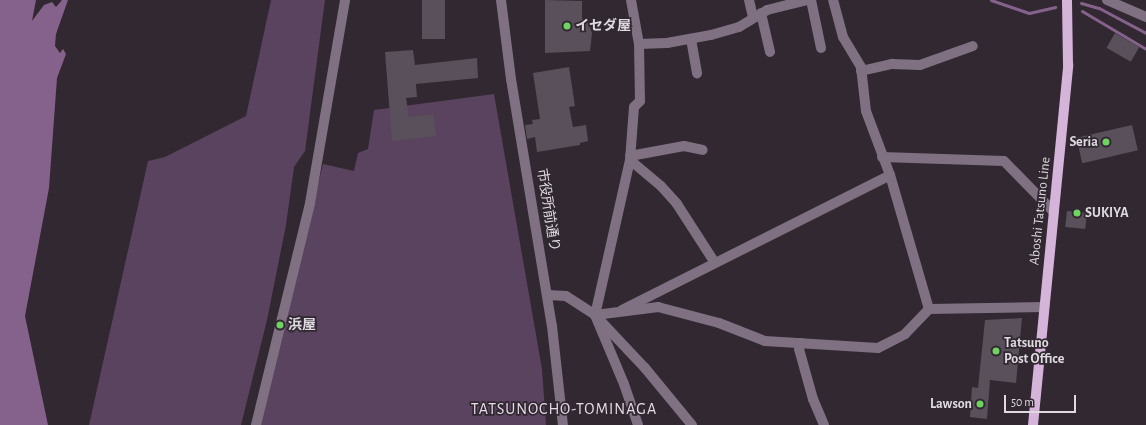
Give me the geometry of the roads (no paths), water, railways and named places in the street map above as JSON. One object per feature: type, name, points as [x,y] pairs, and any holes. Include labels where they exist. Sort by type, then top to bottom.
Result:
[{"type":"main road","name":"Aboshi Tatsuno Line","points":[[1033,425],[1068,65],[1067,0]]},
{"type":"street","points":[[256,425],[310,203],[345,0]]},
{"type":"street","name":"市役所前通り","points":[[501,0],[511,79],[547,295],[563,425]]},
{"type":"street","points":[[631,0],[639,44],[640,101],[634,107],[630,158],[595,315],[624,384],[638,425]]},
{"type":"street","points":[[749,0],[757,15],[770,52]]},
{"type":"street","points":[[639,44],[691,39],[739,27],[757,15],[787,2],[807,0]]},
{"type":"street","points":[[811,0],[821,48]]},
{"type":"street","points":[[833,0],[843,36],[861,71],[866,111],[890,175],[929,309]]},
{"type":"street","points":[[1107,0],[1146,17]]},
{"type":"street","points":[[691,39],[697,73]]},
{"type":"street","points":[[861,71],[892,64],[920,66],[973,46]]},
{"type":"street","points":[[630,158],[684,146],[703,150]]},
{"type":"street","points":[[882,157],[1004,161],[1054,212]]},
{"type":"street","points":[[630,158],[661,186],[677,204],[715,263]]},
{"type":"street","points":[[622,310],[890,175]]},
{"type":"street","points":[[547,295],[566,296],[595,315],[645,368],[692,425]]},
{"type":"street","points":[[595,315],[622,310],[658,307],[719,323],[765,341],[878,348],[905,334],[929,309],[1044,307]]},
{"type":"street","points":[[801,343],[799,349],[812,399],[824,425]]},
{"type":"waterway","points":[[991,0],[1029,13],[1055,7]]},
{"type":"waterway","points":[[1081,3],[1099,8],[1146,33]]},
{"type":"waterway","points":[[1082,11],[1146,49]]},
{"type":"place","name":"イセダ屋","points":[[567,26]]},
{"type":"place","name":"Seria","points":[[1106,142]]},
{"type":"place","name":"SUKIYA","points":[[1077,213]]},
{"type":"place","name":"浜屋","points":[[280,325]]},
{"type":"place","name":"Tatsuno Post Office","points":[[996,351]]},
{"type":"place","name":"Lawson","points":[[980,404]]},
{"type":"district","name":"TATSUNOCHO-TOMINAGA","points":[[564,409]]}]
